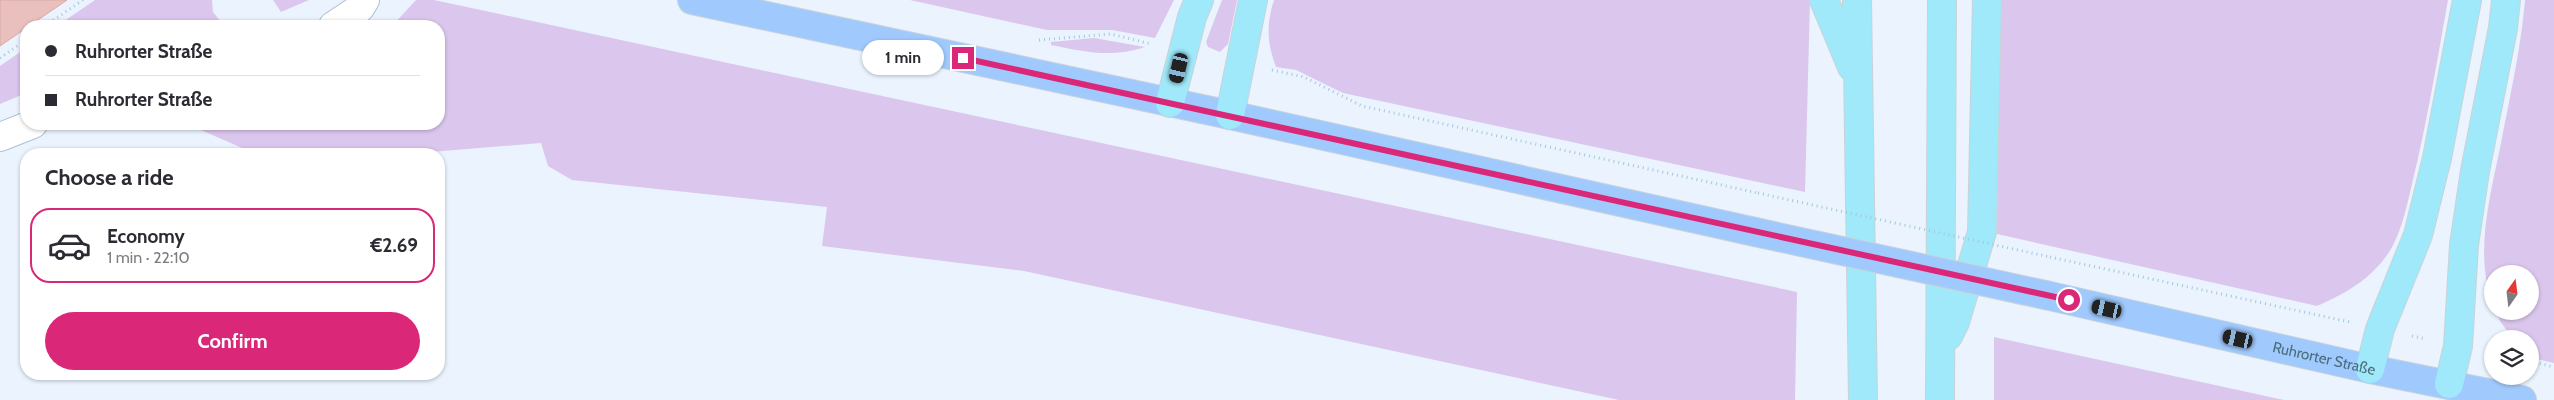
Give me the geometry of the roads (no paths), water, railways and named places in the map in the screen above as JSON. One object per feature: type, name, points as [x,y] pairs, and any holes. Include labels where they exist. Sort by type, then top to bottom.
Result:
[{"type":"highway","points":[[1170,103],[1183,50],[1199,0]]},
{"type":"highway","points":[[1230,115],[1254,0]]},
{"type":"highway","points":[[1824,0],[1858,80]]},
{"type":"highway","points":[[1857,0],[1864,355],[1863,400]]},
{"type":"highway","points":[[1940,400],[1942,349],[1942,0]]},
{"type":"highway","points":[[1942,349],[1955,322],[1982,232],[1987,0]]},
{"type":"highway","points":[[2370,369],[2380,329],[2418,235],[2437,158],[2467,0]]},
{"type":"highway","points":[[2449,384],[2458,346],[2464,245],[2475,171],[2503,28],[2506,0]]},
{"type":"main road","name":"Ruhrorter Straße","points":[[692,0],[754,6],[1170,103],[2050,296],[2370,369],[2522,400]]},
{"type":"street","points":[[342,20],[360,8],[365,0]]},
{"type":"street","points":[[0,137],[20,129]]}]
